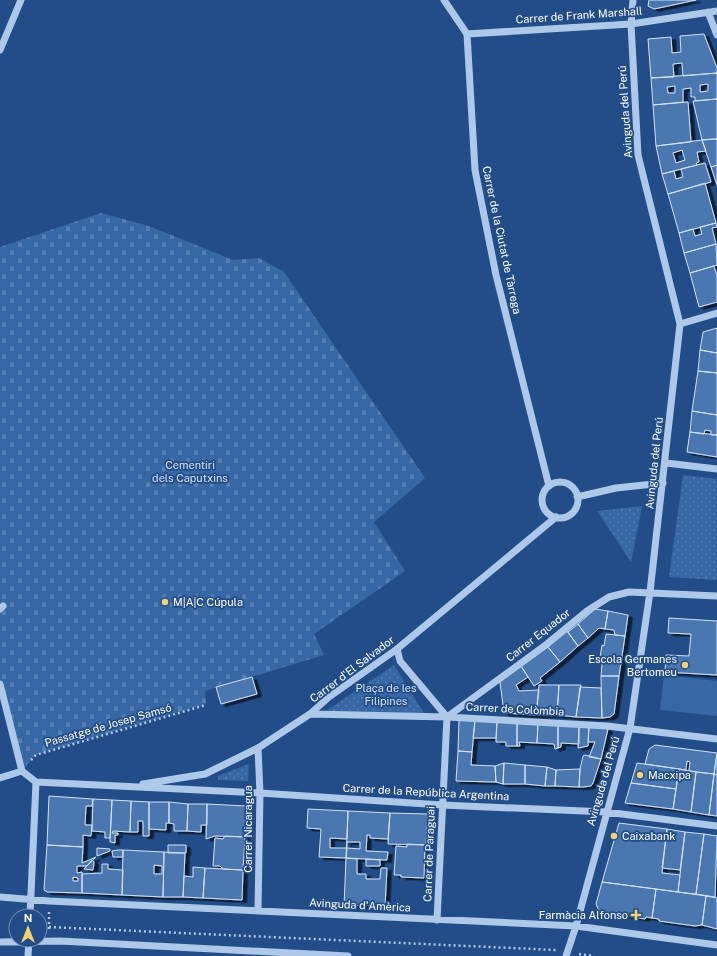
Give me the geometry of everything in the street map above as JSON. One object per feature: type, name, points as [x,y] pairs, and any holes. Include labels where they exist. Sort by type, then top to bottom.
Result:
[{"type":"street","points":[[0,50],[21,0]]},
{"type":"street","points":[[444,0],[467,34]]},
{"type":"street","name":"Avinguda del Perú","points":[[567,954],[630,728],[650,592],[666,463],[680,324],[638,155],[631,24],[633,0]]},
{"type":"street","name":"Carrer de Frank Marshall","points":[[467,34],[631,24],[717,11]]},
{"type":"street","points":[[708,12],[717,35]]},
{"type":"street","name":"Carrer de la Ciutat de Tàrrega","points":[[467,34],[475,170],[496,275],[548,486]]},
{"type":"street","points":[[680,324],[717,313]]},
{"type":"street","points":[[666,463],[717,469]]},
{"type":"street","points":[[554,482],[566,483],[576,491],[578,497],[575,509],[571,514],[566,516],[556,517],[550,515],[542,505],[543,493],[548,486],[554,482]]},
{"type":"street","points":[[578,497],[616,488],[663,483]]},
{"type":"street","name":"Carrer d'El Salvador","points":[[133,786],[205,774],[258,748],[310,714],[330,697],[397,649],[556,517]]},
{"type":"street","name":"Carrer Equador","points":[[447,717],[548,644],[598,603],[619,594],[629,592],[717,596]]},
{"type":"street","points":[[397,649],[400,661],[447,717]]},
{"type":"street","points":[[0,684],[22,771],[36,782],[133,786]]},
{"type":"street","name":"Carrer de Colòmbia","points":[[310,714],[447,717],[630,728],[717,739]]},
{"type":"street","name":"Carrer de Paraguai","points":[[437,920],[447,717]]},
{"type":"street","name":"Carrer Nicaragua","points":[[258,748],[260,793],[258,910]]},
{"type":"street","points":[[0,778],[22,771]]},
{"type":"street","points":[[30,908],[36,782]]},
{"type":"street","name":"Carrer de la República Argentina","points":[[133,786],[442,805],[606,812],[717,826]]},
{"type":"street","name":"Avinguda d'Amèrica","points":[[0,897],[49,901],[576,926],[717,945]]},
{"type":"street","points":[[49,941],[286,955],[348,956]]},
{"type":"path","name":"Passatge de Josep Samsó","points":[[22,771],[36,754],[206,705]]},
{"type":"path","points":[[49,901],[49,941]]},
{"type":"path","points":[[49,927],[535,948],[567,954],[594,956]]},
{"type":"green space","name":"Cementiri dels Caputxins","points":[[101,213],[149,226],[233,260],[259,258],[284,272],[425,478],[374,522],[405,571],[314,634],[324,655],[205,691],[206,704],[35,755],[22,771],[0,684],[0,609],[3,606],[0,601],[0,247]]},
{"type":"green space","points":[[683,475],[717,479],[717,580],[669,577]]},
{"type":"green space","points":[[642,506],[631,562],[597,511]]},
{"type":"green space","name":"Plaça de les Filipines","points":[[394,665],[427,718],[326,711]]},
{"type":"green space","points":[[664,675],[717,681],[717,716],[660,710]]},
{"type":"green space","points":[[249,764],[248,781],[218,780],[218,776]]},
{"type":"building","points":[[649,0],[696,0],[654,9],[648,6]]},
{"type":"building","points":[[704,34],[717,68],[717,73],[683,76],[682,63],[673,64],[674,77],[651,78],[648,39],[671,37],[672,53],[681,52],[680,36]]},
{"type":"building","points":[[717,73],[717,99],[695,101],[695,97],[691,97],[691,88],[683,89],[683,102],[653,105],[651,78]],"holes":[[[708,84],[708,91],[700,92],[700,85]],[[675,86],[675,93],[668,93],[667,87]]]},
{"type":"building","points":[[717,99],[717,139],[702,140],[693,101]]},
{"type":"building","points":[[688,102],[691,142],[656,146],[653,105]]},
{"type":"building","points":[[717,139],[717,165],[711,167],[702,140]]},
{"type":"building","points":[[702,140],[706,151],[697,152],[699,162],[696,163],[697,165],[662,174],[656,146]],"holes":[[[682,150],[685,160],[676,163],[673,153]]]},
{"type":"building","points":[[705,163],[711,182],[668,194],[662,174],[674,171],[676,179],[683,177],[681,169]]},
{"type":"building","points":[[717,165],[717,185],[711,167]]},
{"type":"building","points":[[705,183],[716,223],[679,233],[668,194]]},
{"type":"building","points":[[716,223],[717,227],[712,228],[716,244],[684,253],[679,233],[693,229],[695,236],[702,234],[700,227]]},
{"type":"building","points":[[716,244],[717,265],[690,273],[684,253]]},
{"type":"building","points":[[714,266],[717,276],[717,302],[699,307],[690,273]]},
{"type":"building","points":[[717,328],[717,353],[700,350],[703,332]]},
{"type":"building","points":[[700,350],[717,353],[717,373],[698,371]]},
{"type":"building","points":[[698,371],[717,373],[717,415],[692,411]]},
{"type":"building","points":[[692,411],[717,415],[717,435],[711,435],[711,431],[705,430],[704,434],[690,432]]},
{"type":"building","points":[[690,432],[717,435],[717,457],[687,452]]},
{"type":"building","points":[[595,609],[608,611],[605,629],[599,628],[588,638],[578,624]]},
{"type":"building","points":[[608,611],[628,615],[625,636],[615,635],[614,630],[605,629]]},
{"type":"building","points":[[669,618],[717,621],[717,675],[665,672],[666,655],[689,656],[691,634],[668,633]]},
{"type":"building","points":[[578,624],[588,638],[578,646],[568,632]]},
{"type":"building","points":[[566,630],[578,646],[560,662],[548,647]]},
{"type":"building","points":[[606,634],[625,636],[619,676],[601,676],[602,664],[599,663],[602,645],[604,646]]},
{"type":"building","points":[[548,647],[560,662],[540,678],[542,681],[534,686],[521,666]]},
{"type":"building","points":[[521,666],[528,677],[516,685],[519,691],[539,690],[536,715],[504,713],[500,682]]},
{"type":"building","points":[[601,676],[619,676],[614,714],[610,717],[602,718]]},
{"type":"building","points":[[252,677],[257,694],[221,704],[216,687]]},
{"type":"building","points":[[539,685],[559,685],[557,715],[536,715]]},
{"type":"building","points":[[559,685],[581,685],[576,717],[557,715]]},
{"type":"building","points":[[580,687],[601,688],[602,718],[576,717]]},
{"type":"building","points":[[459,719],[475,720],[472,752],[458,751]]},
{"type":"building","points":[[475,720],[497,721],[496,738],[473,738]]},
{"type":"building","points":[[497,721],[517,723],[517,746],[506,746],[506,742],[496,742]]},
{"type":"building","points":[[517,723],[538,723],[537,743],[519,742],[520,746],[517,746]]},
{"type":"building","points":[[538,723],[558,724],[558,748],[555,749],[554,744],[537,743]]},
{"type":"building","points":[[558,724],[579,725],[579,744],[561,743],[561,747],[558,748]]},
{"type":"building","points":[[579,725],[589,726],[588,746],[578,748]]},
{"type":"building","points":[[589,726],[608,729],[601,759],[589,757],[595,742],[588,742]]},
{"type":"building","points":[[655,745],[717,753],[714,774],[689,771],[690,762],[687,761],[686,770],[645,764],[649,749]]},
{"type":"building","points":[[458,751],[472,752],[471,765],[495,766],[496,782],[456,781]]},
{"type":"building","points":[[717,753],[717,775],[714,774]]},
{"type":"building","points":[[585,755],[601,759],[591,786],[579,787],[580,769],[583,756]]},
{"type":"building","points":[[504,763],[525,765],[525,784],[503,784]]},
{"type":"building","points":[[504,763],[503,784],[496,782],[495,766]]},
{"type":"building","points":[[637,763],[679,769],[676,789],[631,783]]},
{"type":"building","points":[[525,765],[547,767],[545,786],[525,784]]},
{"type":"building","points":[[547,767],[556,770],[555,786],[545,786]]},
{"type":"building","points":[[580,769],[579,787],[555,786],[556,770]]},
{"type":"building","points":[[679,769],[696,772],[691,812],[673,809]]},
{"type":"building","points":[[696,772],[714,774],[709,815],[691,812]]},
{"type":"building","points":[[714,774],[717,775],[717,816],[709,815]]},
{"type":"building","points":[[631,783],[676,789],[673,809],[625,803]]},
{"type":"building","points":[[49,796],[93,799],[92,806],[86,806],[85,825],[92,825],[91,836],[83,835],[83,847],[47,845]]},
{"type":"building","points":[[93,799],[112,800],[110,838],[105,838],[105,832],[92,831]]},
{"type":"building","points":[[112,800],[131,801],[130,832],[113,831],[112,833],[118,833],[118,835],[115,835],[115,843],[110,842]]},
{"type":"building","points":[[131,801],[149,802],[149,836],[143,836],[143,821],[138,821],[138,832],[130,832]]},
{"type":"building","points":[[149,802],[169,802],[169,823],[166,823],[166,830],[149,829]]},
{"type":"building","points":[[169,802],[188,804],[187,831],[174,831],[174,824],[169,823]]},
{"type":"building","points":[[188,804],[207,804],[207,825],[201,825],[201,832],[187,831]]},
{"type":"building","points":[[207,804],[246,806],[245,837],[215,836],[206,839]]},
{"type":"building","points":[[308,809],[348,811],[347,839],[330,838],[330,848],[347,848],[346,858],[319,857],[321,829],[307,828]]},
{"type":"building","points":[[348,811],[390,813],[388,839],[370,838],[370,835],[367,835],[366,851],[388,852],[387,860],[346,858]],"holes":[[[347,842],[360,842],[360,849],[347,848]]]},
{"type":"building","points":[[390,813],[428,814],[426,845],[388,844]]},
{"type":"building","points":[[619,823],[667,829],[662,873],[680,875],[678,892],[602,882]]},
{"type":"building","points":[[667,829],[685,832],[680,870],[662,868]]},
{"type":"building","points":[[685,832],[704,834],[696,894],[678,892]]},
{"type":"building","points":[[704,834],[717,836],[715,897],[696,894]]},
{"type":"building","points":[[225,836],[245,837],[243,870],[223,869],[220,866],[213,866],[215,838],[223,839]]},
{"type":"building","points":[[407,844],[425,845],[424,878],[401,877],[401,875],[394,875],[396,846],[407,847]]},
{"type":"building","points":[[47,845],[83,847],[82,863],[96,857],[87,866],[77,866],[77,873],[82,872],[82,893],[47,892],[44,890]],"holes":[[[73,877],[78,878],[78,881],[73,881]]]},
{"type":"building","points":[[168,845],[186,845],[186,853],[168,853]]},
{"type":"building","points":[[97,848],[110,849],[110,851],[97,856]]},
{"type":"building","points":[[123,850],[123,857],[113,857],[112,851]]},
{"type":"building","points":[[123,850],[164,852],[163,897],[122,895]],"holes":[[[154,865],[162,866],[162,874],[154,874]]]},
{"type":"building","points":[[164,852],[185,853],[183,897],[163,897]]},
{"type":"building","points":[[346,858],[357,859],[357,874],[366,874],[366,879],[380,879],[381,868],[387,868],[385,907],[373,905],[344,906]]},
{"type":"building","points":[[366,859],[380,860],[380,866],[366,866]]},
{"type":"building","points":[[92,860],[94,862],[93,870],[84,869]]},
{"type":"building","points":[[102,864],[108,864],[108,869],[123,870],[122,895],[82,893],[82,874],[102,873]]},
{"type":"building","points":[[193,867],[205,868],[203,898],[183,897],[184,876],[193,877]]},
{"type":"building","points":[[205,868],[243,870],[242,900],[203,898]]},
{"type":"building","points":[[602,882],[656,889],[652,918],[646,917],[645,919],[599,911],[596,904]]},
{"type":"building","points":[[656,889],[706,896],[702,925],[695,926],[659,921],[659,919],[652,918]]},
{"type":"building","points":[[706,896],[717,898],[717,929],[702,925]]},
{"type":"place","name":"M|A|C Cúpula","points":[[165,602]]},
{"type":"place","name":"Escola Germanes Bertomeu","points":[[685,665]]},
{"type":"place","name":"Macxipa","points":[[640,775]]},
{"type":"place","name":"Caixabank","points":[[614,836]]},
{"type":"place","name":"Farmàcia Alfonso","points":[[636,915]]}]
